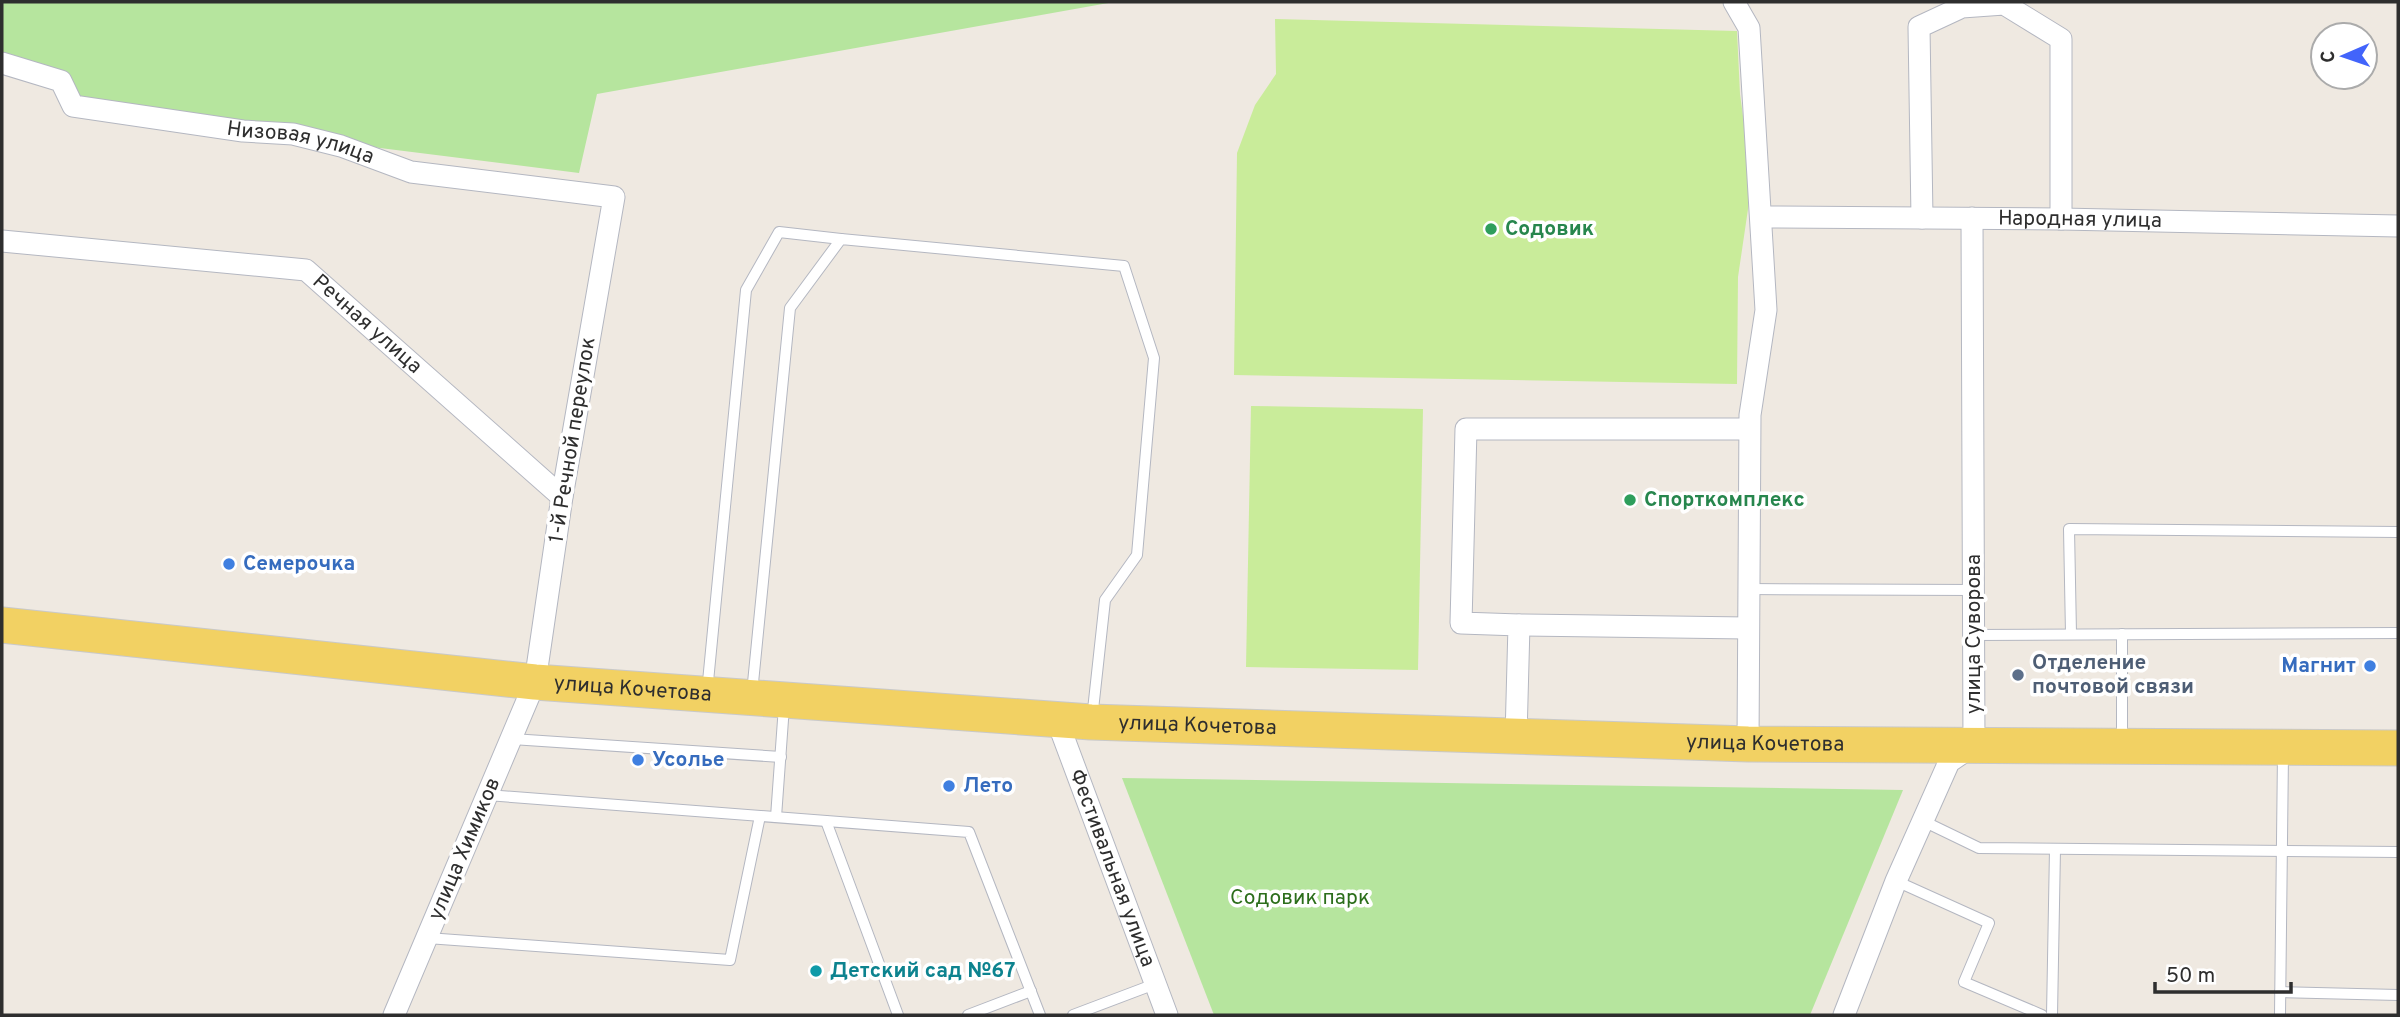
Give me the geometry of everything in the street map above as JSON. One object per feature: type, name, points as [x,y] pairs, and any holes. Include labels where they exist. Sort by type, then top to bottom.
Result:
[{"type":"main road","name":"улица Кочетова","points":[[2,625],[535,682],[1091,722],[1950,750],[2122,746],[2398,748]]},
{"type":"street","points":[[1734,2],[1749,28],[1766,310],[1749,429],[1748,744]]},
{"type":"street","points":[[1922,218],[1919,27],[1962,7],[2004,4],[2061,39],[2061,219]]},
{"type":"street","name":"Низовая улица","points":[[2,63],[61,81],[73,106],[243,131],[293,134],[341,146],[411,172],[614,197]]},
{"type":"street","name":"1-й Речной переулок","points":[[535,682],[562,497],[614,197]]},
{"type":"street","name":"Народная улица","points":[[1762,217],[2061,219],[2398,226]]},
{"type":"street","name":"улица Суворова","points":[[1844,1015],[1950,750],[1974,635],[1972,218]]},
{"type":"street","name":"Речная улица","points":[[2,241],[306,270],[562,497]]},
{"type":"street","points":[[1748,628],[1461,623],[1466,429],[1749,429]]},
{"type":"street","points":[[1516,737],[1519,625]]},
{"type":"street","name":"улица Химиков","points":[[394,1015],[535,682]]},
{"type":"street","name":"Фестивальная улица","points":[[1057,720],[1167,1015]]},
{"type":"lane","points":[[707,694],[746,290],[779,232],[1124,266],[1154,358],[1137,555],[1105,600],[1091,722]]},
{"type":"lane","points":[[776,817],[781,757],[768,699],[790,308],[841,239]]},
{"type":"lane","points":[[2071,634],[2069,529],[2398,532]]},
{"type":"lane","points":[[1747,589],[1973,590]]},
{"type":"lane","points":[[1974,635],[2398,633]]},
{"type":"lane","points":[[2122,634],[2122,746]]},
{"type":"lane","points":[[512,739],[781,757]]},
{"type":"lane","points":[[2280,1015],[2283,746]]},
{"type":"lane","points":[[487,795],[969,832],[1040,1015]]},
{"type":"lane","points":[[427,938],[730,960],[761,816]]},
{"type":"lane","points":[[1921,820],[1979,848],[2398,852]]},
{"type":"lane","points":[[826,821],[898,1015]]},
{"type":"lane","points":[[2052,1015],[2055,849]]},
{"type":"lane","points":[[1896,881],[1989,923],[1964,982],[2042,1015]]},
{"type":"lane","points":[[1073,1015],[1155,984]]},
{"type":"lane","points":[[968,1015],[1031,991]]},
{"type":"lane","points":[[2280,992],[2398,995]]},
{"type":"green space","points":[[2,2],[1114,2],[597,94],[579,173],[101,113],[2,61]]},
{"type":"green space","name":"Содовик","points":[[1275,19],[1737,31],[1740,94],[1752,182],[1738,277],[1737,384],[1234,375],[1237,153],[1255,105],[1276,74]]},
{"type":"green space","points":[[1251,406],[1423,409],[1418,670],[1246,667]]},
{"type":"green space","name":"Содовик парк","points":[[1122,778],[1903,790],[1810,1015],[1214,1015]]},
{"type":"place","name":"Содовик","points":[[1491,229]]},
{"type":"place","name":"Спорткомплекс","points":[[1630,500]]},
{"type":"place","name":"Семерочка","points":[[229,564]]},
{"type":"place","name":"Магнит","points":[[2370,666]]},
{"type":"place","name":"Отделение почтовой связи","points":[[2018,675]]},
{"type":"place","name":"Усолье","points":[[638,760]]},
{"type":"place","name":"Лето","points":[[949,786]]},
{"type":"place","name":"Детский сад №67","points":[[816,971]]}]
